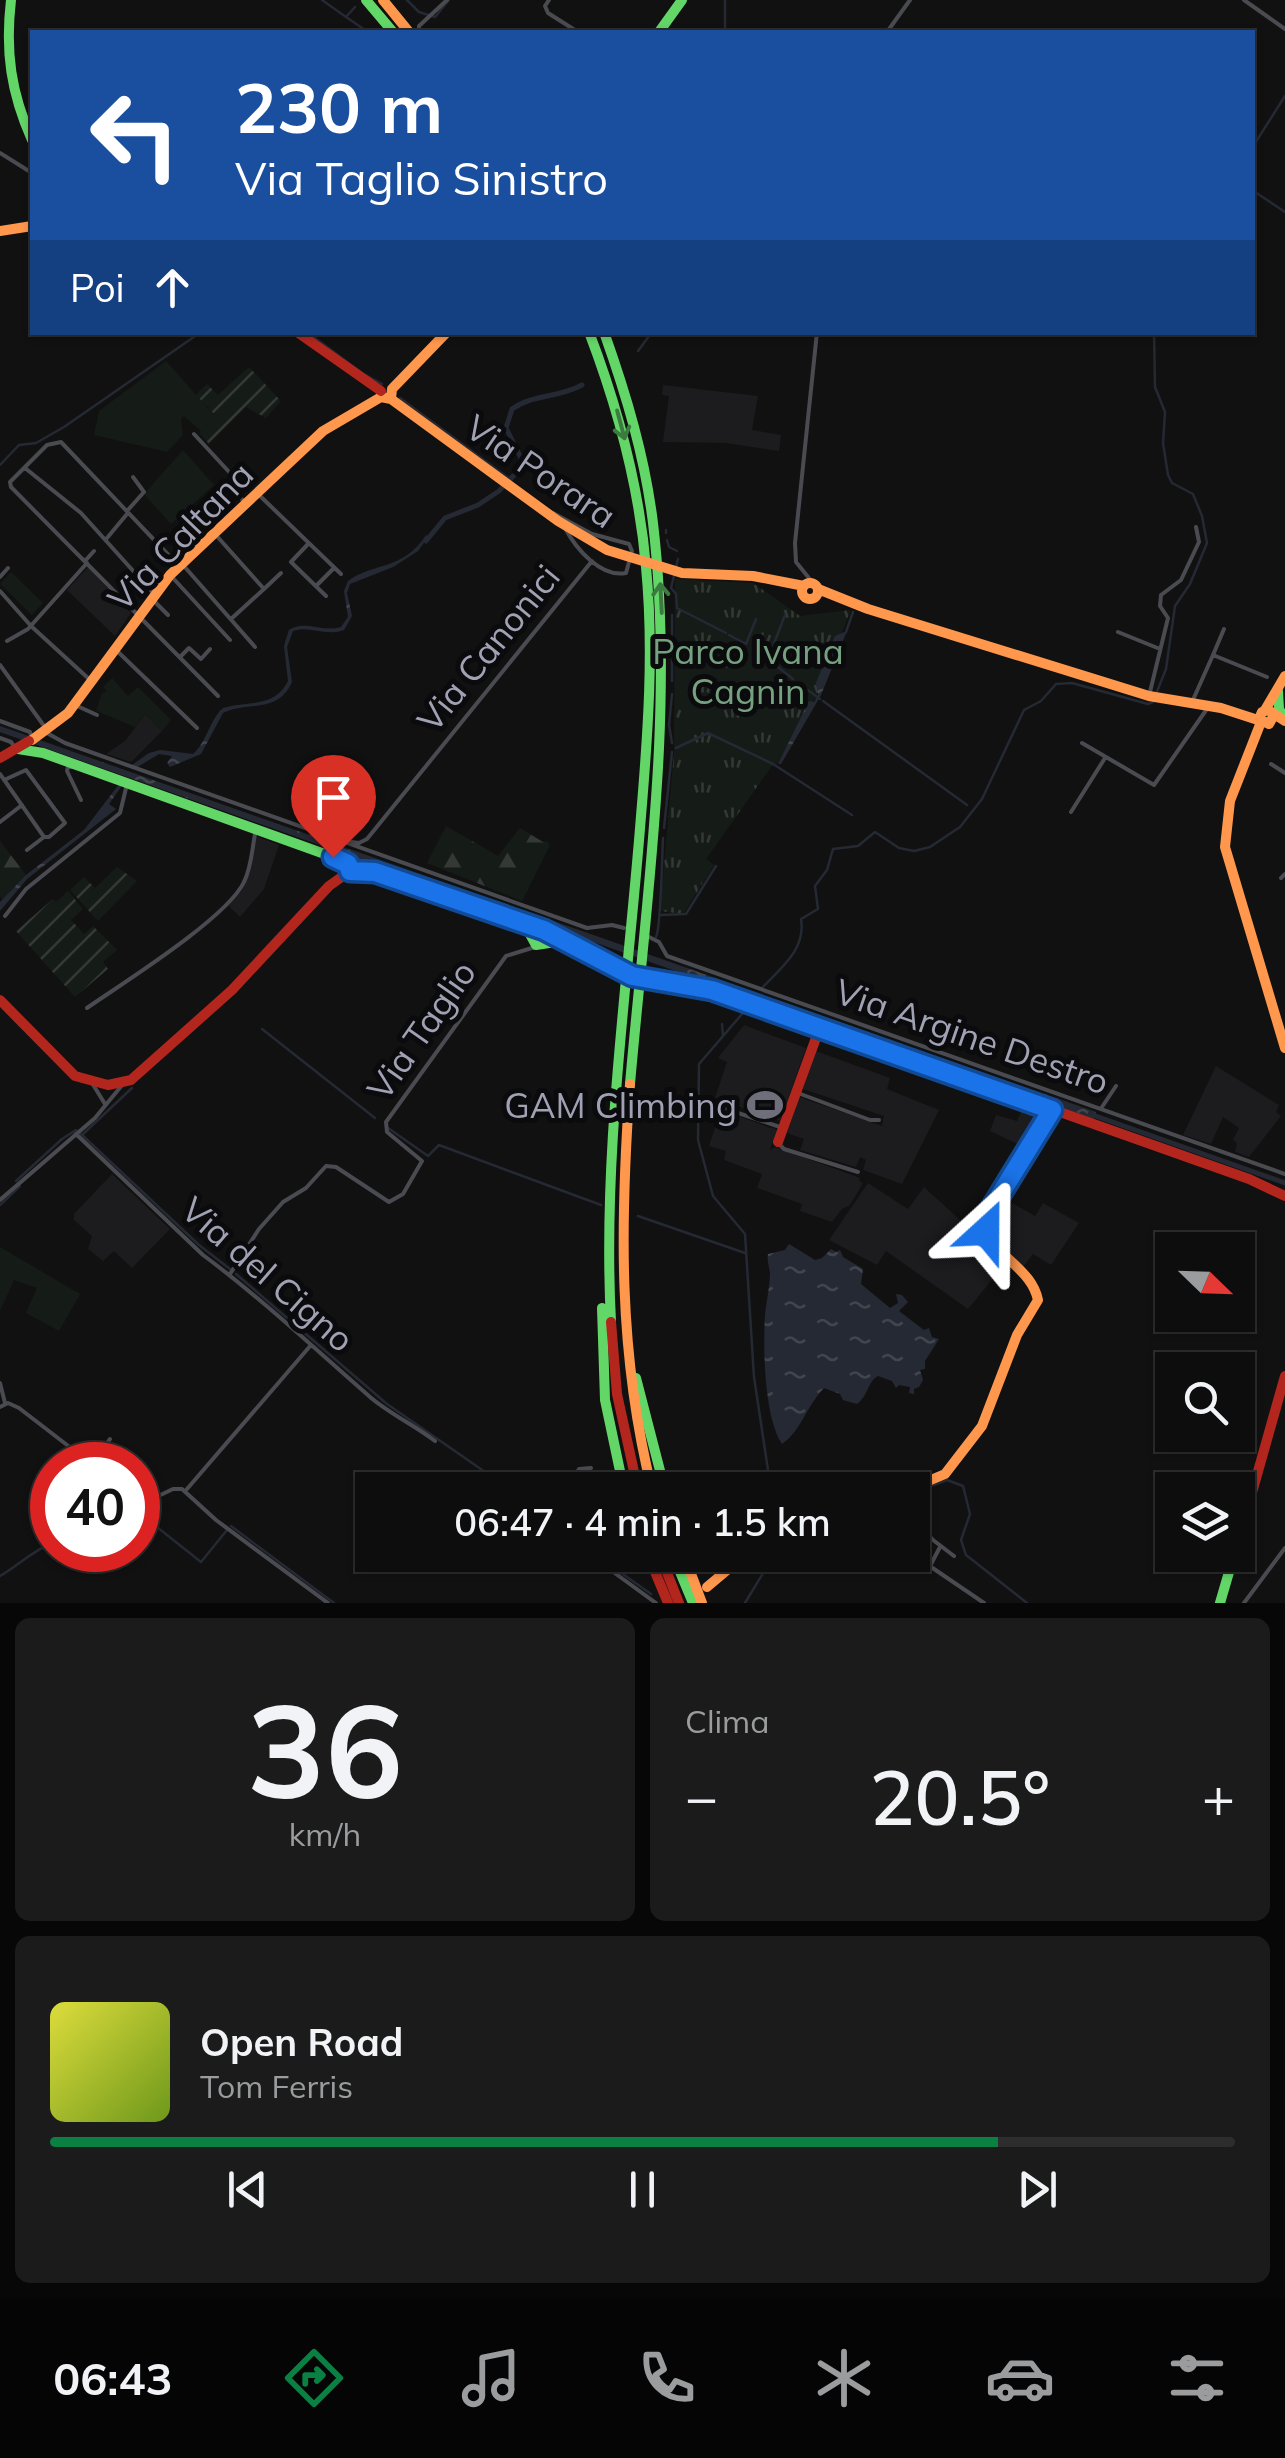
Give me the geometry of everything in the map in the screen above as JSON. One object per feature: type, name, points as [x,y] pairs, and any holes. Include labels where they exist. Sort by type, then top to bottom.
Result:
[{"type":"main road","points":[[12,0],[6,42],[7,73],[30,136]]},
{"type":"main road","points":[[366,0],[391,30]]},
{"type":"main road","points":[[383,0],[407,30]]},
{"type":"main road","points":[[660,30],[682,0]]},
{"type":"main road","points":[[0,231],[30,226]]},
{"type":"main road","name":"Via Porara","points":[[301,335],[563,524],[624,557],[682,573],[753,576],[809,586],[835,598],[1154,697],[1272,719]]},
{"type":"main road","name":"Via Caltana","points":[[0,758],[33,743],[75,705],[152,596],[246,504],[324,431],[386,394],[444,335]]},
{"type":"main road","points":[[591,335],[627,449],[642,530],[648,596],[649,700],[640,905]]},
{"type":"main road","points":[[605,335],[637,434],[652,506],[659,561],[662,667],[611,1180],[600,1331],[610,1429],[620,1472]]},
{"type":"main road","points":[[1272,719],[1285,676]]},
{"type":"main road","points":[[1278,691],[1279,709],[1256,740],[1228,808],[1225,847],[1285,1048]]},
{"type":"main road","points":[[33,743],[79,766],[340,860],[348,864],[350,871]]},
{"type":"main road","points":[[0,1000],[75,1076],[108,1085],[124,1082],[140,1074],[220,1002],[330,886],[350,871],[375,872],[521,921],[540,937],[585,950],[632,976],[712,990],[1285,1196]]},
{"type":"main road","points":[[633,987],[621,1246],[628,1378],[648,1472]]},
{"type":"main road","points":[[778,1142],[820,1027]]},
{"type":"main road","points":[[930,1480],[945,1474],[980,1430],[1017,1335],[1036,1302],[1035,1284],[991,1244],[986,1224],[1052,1110]]},
{"type":"main road","points":[[611,1180],[610,1322],[618,1397],[634,1472]]},
{"type":"main road","points":[[621,1246],[633,1364],[660,1472]]},
{"type":"main road","points":[[1255,1482],[1285,1376]]},
{"type":"main road","points":[[655,1572],[668,1603]]},
{"type":"main road","points":[[667,1572],[679,1603]]},
{"type":"main road","points":[[680,1572],[693,1603]]},
{"type":"main road","points":[[690,1572],[702,1603]]},
{"type":"main road","points":[[706,1587],[724,1572]]},
{"type":"main road","points":[[1221,1603],[1229,1572]]},
{"type":"street","points":[[418,30],[446,0]]},
{"type":"street","points":[[888,30],[910,0]]},
{"type":"street","points":[[1244,0],[1285,29]]},
{"type":"street","points":[[546,1],[548,12],[575,30]]},
{"type":"street","points":[[0,153],[30,172]]},
{"type":"street","points":[[809,586],[796,562],[795,543],[817,335]]},
{"type":"street","points":[[194,434],[231,474],[246,504]]},
{"type":"street","points":[[218,696],[11,487],[11,480],[48,445],[61,442],[255,646]]},
{"type":"street","points":[[24,468],[81,513],[168,615]]},
{"type":"street","points":[[106,539],[144,492],[134,477]]},
{"type":"street","points":[[258,494],[341,574]]},
{"type":"street","name":"Via Canonici","points":[[539,507],[592,534],[631,546],[624,576],[592,561],[563,524]]},
{"type":"street","points":[[1154,697],[1168,618],[1160,606],[1161,595],[1184,576],[1186,564],[1199,542],[1196,527]]},
{"type":"street","points":[[216,534],[264,590]]},
{"type":"street","points":[[309,543],[292,562],[326,596]]},
{"type":"street","points":[[8,641],[31,626],[94,551]]},
{"type":"street","name":"Via Canonici","points":[[340,842],[359,843],[371,834],[592,561]]},
{"type":"street","points":[[0,576],[8,568]]},
{"type":"street","points":[[316,586],[334,568]]},
{"type":"street","points":[[178,569],[230,640]]},
{"type":"street","points":[[231,619],[281,573]]},
{"type":"street","points":[[0,591],[31,626],[90,680]]},
{"type":"street","points":[[1192,703],[1224,629]]},
{"type":"street","points":[[1118,632],[1161,650]]},
{"type":"street","points":[[113,647],[197,728]]},
{"type":"street","points":[[180,657],[189,648],[201,658],[210,648]]},
{"type":"street","points":[[1214,655],[1267,677]]},
{"type":"street","points":[[0,665],[33,743]]},
{"type":"street","points":[[75,705],[97,715]]},
{"type":"street","points":[[1082,743],[1154,785],[1209,706]]},
{"type":"street","points":[[0,721],[33,743]]},
{"type":"street","points":[[0,738],[65,744],[590,929],[612,925],[624,928]]},
{"type":"street","points":[[1071,812],[1105,758]]},
{"type":"street","points":[[1270,764],[1285,773]]},
{"type":"street","points":[[79,766],[68,767],[66,771],[81,800]]},
{"type":"street","points":[[27,850],[65,824],[26,770],[2,777],[44,837]]},
{"type":"street","points":[[6,916],[26,889],[120,813],[128,782]]},
{"type":"street","points":[[0,822],[22,805]]},
{"type":"street","points":[[87,1008],[174,947],[229,902],[246,878],[256,830]]},
{"type":"street","name":"Via Taglio","points":[[230,1274],[258,1228],[326,1166],[336,1167],[389,1202],[403,1194],[422,1161],[386,1132],[386,1122],[496,967],[510,952],[523,950],[540,937]]},
{"type":"street","name":"Via Argine Destro","points":[[649,937],[659,942],[667,956],[1285,1174]]},
{"type":"street","points":[[0,1200],[105,1107],[124,1082]]},
{"type":"street","points":[[92,1083],[105,1107]]},
{"type":"street","points":[[108,1085],[113,1099]]},
{"type":"street","points":[[103,1098],[108,1085]]},
{"type":"street","points":[[1101,1108],[1116,1086]]},
{"type":"street","points":[[796,1092],[879,1120]]},
{"type":"street","points":[[716,1106],[783,1128]]},
{"type":"street","name":"Via del Cigno","points":[[76,1134],[203,1254],[378,1403],[435,1441]]},
{"type":"street","points":[[778,1142],[784,1149],[858,1172]]},
{"type":"street","points":[[186,1491],[311,1345]]},
{"type":"street","points":[[0,1383],[2,1405],[19,1408],[63,1442]]},
{"type":"street","points":[[578,1472],[591,1468]]},
{"type":"street","points":[[160,1496],[173,1489],[186,1491],[216,1520],[328,1603]]},
{"type":"street","points":[[930,1536],[954,1556]]},
{"type":"street","points":[[930,1566],[940,1546]]},
{"type":"street","points":[[1244,1603],[1285,1548]]},
{"type":"street","points":[[930,1569],[984,1603]]},
{"type":"street","points":[[613,1572],[656,1603]]},
{"type":"shaded area","points":[[663,385],[758,396],[752,430],[781,435],[779,451],[726,443],[663,442],[669,396],[662,395]]},
{"type":"shaded area","points":[[88,567],[131,613],[115,636],[67,590]]},
{"type":"shaded area","points":[[145,714],[162,731],[131,762],[106,754],[126,740]]},
{"type":"shaded area","points":[[256,836],[279,845],[264,889],[240,917],[228,905],[242,890],[248,876]]},
{"type":"shaded area","points":[[744,1025],[806,1048],[780,1121],[715,1098],[727,1062],[718,1058]]},
{"type":"shaded area","points":[[816,1051],[890,1078],[887,1089],[939,1110],[902,1184],[863,1170],[866,1160],[860,1157],[856,1167],[800,1150],[804,1139],[787,1133],[799,1097],[882,1126],[884,1116],[803,1089]]},
{"type":"shaded area","points":[[1216,1066],[1279,1105],[1276,1112],[1281,1116],[1249,1157],[1235,1152],[1237,1143],[1233,1140],[1239,1128],[1223,1117],[1211,1144],[1183,1135]]},
{"type":"shaded area","points":[[721,1110],[777,1130],[770,1150],[775,1147],[860,1178],[863,1183],[850,1205],[832,1222],[800,1211],[802,1204],[757,1188],[762,1174],[724,1160],[726,1151],[709,1146]]},
{"type":"shaded area","points":[[1022,1110],[1041,1118],[1024,1147],[990,1131],[996,1115],[1017,1121]]},
{"type":"shaded area","points":[[112,1174],[170,1229],[132,1268],[114,1251],[103,1261],[88,1249],[92,1236],[74,1220],[74,1214]]},
{"type":"shaded area","points":[[868,1183],[908,1209],[924,1187],[970,1229],[977,1224],[987,1248],[1005,1264],[968,1309],[886,1251],[877,1265],[829,1240]]},
{"type":"shaded area","points":[[1005,1199],[1035,1216],[1043,1203],[1079,1223],[1051,1265],[1033,1254],[1023,1267],[996,1241],[990,1227]]},
{"type":"green space","points":[[166,361],[215,416],[201,431],[184,416],[183,435],[167,452],[94,435],[99,411]]},
{"type":"green space","points":[[249,367],[281,401],[266,418],[246,407],[209,444],[199,433],[215,415],[196,395],[207,384],[218,395]]},
{"type":"green space","points":[[183,450],[214,485],[171,524],[144,494]]},
{"type":"green space","points":[[11,572],[43,603],[32,615],[0,584]]},
{"type":"green space","name":"Parco Ivana Cagnin","points":[[675,579],[753,583],[800,616],[851,610],[817,695],[779,762],[771,767],[706,859],[714,865],[683,914],[660,911],[674,753]]},
{"type":"green space","points":[[112,678],[128,696],[138,687],[171,720],[162,731],[145,714],[135,727],[96,711],[102,693],[107,691],[103,687]]},
{"type":"green space","points":[[446,826],[498,856],[520,828],[547,841],[550,845],[522,901],[427,863]]},
{"type":"green space","points":[[0,841],[26,875],[3,899],[0,897]]},
{"type":"green space","points":[[117,867],[137,881],[98,921],[70,890],[84,877],[95,888]]},
{"type":"green space","points":[[68,891],[83,909],[71,920],[84,934],[93,926],[117,950],[103,962],[108,969],[75,997],[16,931]]},
{"type":"green space","points":[[0,1247],[80,1294],[59,1331],[26,1313],[37,1288],[14,1280],[0,1311]]},
{"type":"water","points":[[426,535],[418,551],[393,567],[350,584],[347,593],[352,616],[344,630],[293,631],[287,647],[292,682],[279,699],[223,713],[201,754],[170,767],[167,763],[172,756],[159,754],[136,768],[132,765],[160,750],[193,754],[223,708],[275,696],[288,681],[284,646],[289,630],[301,626],[341,627],[348,617],[344,591],[348,581],[408,555]]},
{"type":"water","points":[[847,631],[821,695],[778,764],[809,701],[814,702],[818,695],[816,683],[835,636]]},
{"type":"water","points":[[0,726],[1096,1112],[1094,1119],[0,732]]},
{"type":"water","points":[[123,784],[109,804],[116,809],[27,879],[0,911],[0,902],[26,875],[84,830]]},
{"type":"water","points":[[789,1244],[815,1260],[831,1249],[840,1250],[843,1257],[863,1269],[861,1284],[890,1308],[898,1303],[896,1294],[902,1295],[908,1302],[899,1311],[924,1330],[929,1328],[932,1337],[939,1339],[925,1361],[925,1369],[920,1370],[923,1380],[914,1394],[909,1393],[910,1387],[896,1388],[892,1381],[878,1376],[857,1404],[824,1388],[782,1444],[768,1400],[764,1329],[770,1278],[768,1254],[785,1250]]},
{"type":"waterway","points":[[322,0],[346,17]]},
{"type":"waterway","points":[[407,0],[419,12],[435,17],[449,0]]},
{"type":"waterway","points":[[725,0],[725,30]]},
{"type":"waterway","points":[[355,7],[346,17],[365,30]]},
{"type":"waterway","points":[[1255,143],[1285,96]]},
{"type":"waterway","points":[[1255,192],[1285,212]]},
{"type":"waterway","points":[[0,465],[19,445],[36,443],[64,427],[197,335]]},
{"type":"waterway","points":[[311,335],[382,384]]},
{"type":"waterway","points":[[638,351],[650,335]]},
{"type":"waterway","points":[[1154,335],[1155,387],[1165,412],[1163,443],[1168,475],[1172,483],[1193,494],[1207,543],[1190,584],[1175,606],[1166,669],[1156,694]]},
{"type":"waterway","points":[[426,541],[445,518],[478,505],[517,472],[521,458],[506,428],[512,409],[582,385]]},
{"type":"waterway","points":[[400,398],[511,480]]},
{"type":"waterway","points":[[667,540],[669,547],[677,551]]},
{"type":"waterway","points":[[678,559],[671,588],[676,594],[677,608],[726,633]]},
{"type":"waterway","points":[[846,632],[853,612]]},
{"type":"waterway","points":[[672,615],[672,681]]},
{"type":"waterway","points":[[785,615],[768,659],[793,679]]},
{"type":"waterway","points":[[729,635],[746,644],[756,619]]},
{"type":"waterway","points":[[797,682],[820,699]]},
{"type":"waterway","points":[[763,987],[796,948],[801,919],[818,909],[815,886],[827,870],[833,849],[858,846],[875,832],[899,848],[914,851],[930,847],[960,827],[982,799],[1024,710],[1041,701],[1056,684],[1072,683],[1148,704],[1153,702]]},
{"type":"waterway","points":[[786,698],[789,689]]},
{"type":"waterway","points":[[672,694],[672,743]]},
{"type":"waterway","points":[[823,701],[967,805]]},
{"type":"waterway","points":[[676,748],[708,733],[773,764],[852,815]]},
{"type":"waterway","points":[[664,828],[672,752]]},
{"type":"waterway","points":[[656,937],[663,838]]},
{"type":"waterway","points":[[660,915],[686,914],[716,866]]},
{"type":"waterway","points":[[748,1007],[699,1064],[698,1140],[713,1196],[745,1234],[754,1377],[768,1472]]},
{"type":"waterway","points":[[722,1024],[723,1036]]},
{"type":"waterway","points":[[262,1029],[375,1118]]},
{"type":"waterway","points":[[82,1135],[132,1088]]},
{"type":"waterway","points":[[1090,1114],[1285,1183]]},
{"type":"waterway","points":[[388,1128],[428,1156],[439,1145],[601,1205]]},
{"type":"waterway","points":[[16,1181],[76,1130]]},
{"type":"waterway","points":[[81,1134],[199,1245],[230,1269]]},
{"type":"waterway","points":[[0,1205],[20,1186]]},
{"type":"waterway","points":[[638,1216],[745,1253]]},
{"type":"waterway","points":[[236,1274],[387,1404],[485,1472]]},
{"type":"waterway","points":[[930,1486],[947,1480],[963,1486],[970,1514],[961,1540],[966,1555],[1027,1603]]},
{"type":"waterway","points":[[231,1526],[334,1603]]},
{"type":"waterway","points":[[160,1529],[201,1562],[227,1530]]},
{"type":"waterway","points":[[0,1576],[30,1555]]},
{"type":"waterway","points":[[620,1572],[651,1594]]},
{"type":"waterway","points":[[745,1603],[764,1572]]},
{"type":"traffic: fast","points":[[11,0],[11,72],[30,135]]},
{"type":"traffic: fast","points":[[366,0],[391,30]]},
{"type":"traffic: fast","points":[[660,30],[682,0]]},
{"type":"traffic: fast","points":[[590,335],[633,477],[643,536],[650,629],[646,754],[613,1132],[611,1322]]},
{"type":"traffic: fast","points":[[605,335],[645,474],[659,593],[656,804],[630,1084]]},
{"type":"traffic: fast","points":[[1278,691],[1279,709],[1285,720]]},
{"type":"traffic: fast","points":[[18,749],[43,753],[333,857],[348,865],[350,871]]},
{"type":"traffic: fast","points":[[525,925],[536,945],[562,941]]},
{"type":"traffic: fast","points":[[602,1308],[605,1400],[620,1472]]},
{"type":"traffic: fast","points":[[636,1378],[660,1472]]},
{"type":"traffic: fast","points":[[680,1572],[693,1603]]},
{"type":"traffic: fast","points":[[1220,1603],[1229,1572]]},
{"type":"traffic: slow","points":[[383,0],[407,30]]},
{"type":"traffic: slow","points":[[0,231],[30,226]]},
{"type":"traffic: slow","points":[[32,740],[68,713],[170,575],[323,431],[381,397],[391,399],[392,389],[444,335]]},
{"type":"traffic: slow","points":[[391,399],[558,521],[607,550],[682,573],[753,576],[804,586]]},
{"type":"traffic: slow","points":[[810,583],[818,591],[810,599],[802,591],[810,583]]},
{"type":"traffic: slow","points":[[818,589],[868,609],[1149,696],[1221,708],[1261,721]]},
{"type":"traffic: slow","points":[[1265,710],[1285,676]]},
{"type":"traffic: slow","points":[[1274,715],[1269,724],[1259,719],[1268,710],[1285,721]]},
{"type":"traffic: slow","points":[[1261,722],[1230,801],[1225,847],[1285,1048]]},
{"type":"traffic: slow","points":[[630,1084],[624,1288],[633,1388],[648,1472]]},
{"type":"traffic: slow","points":[[930,1480],[945,1474],[982,1426],[1017,1335],[1038,1300],[1028,1279],[997,1246],[985,1224],[1053,1109]]},
{"type":"traffic: slow","points":[[690,1572],[702,1603]]},
{"type":"traffic: slow","points":[[707,1587],[725,1572]]},
{"type":"traffic: jam","points":[[301,335],[381,391]]},
{"type":"traffic: jam","points":[[0,758],[29,741]]},
{"type":"traffic: jam","points":[[0,1000],[75,1076],[108,1085],[131,1080],[232,990],[329,886],[350,871],[375,872],[539,929]]},
{"type":"traffic: jam","points":[[547,933],[571,941],[633,976],[715,990],[1249,1179],[1285,1196]]},
{"type":"traffic: jam","points":[[778,1142],[820,1027]]},
{"type":"traffic: jam","points":[[611,1322],[617,1394],[634,1472]]},
{"type":"traffic: jam","points":[[1255,1482],[1285,1376]]},
{"type":"traffic: jam","points":[[655,1572],[668,1603]]},
{"type":"traffic: jam","points":[[667,1572],[679,1603]]},
{"type":"place","name":"GAM Climbing","points":[[765,1105]]},
{"type":"route","points":[[333,857],[348,864],[350,871],[375,872],[544,930],[632,976],[712,990],[1052,1110],[990,1211],[986,1231]]}]
